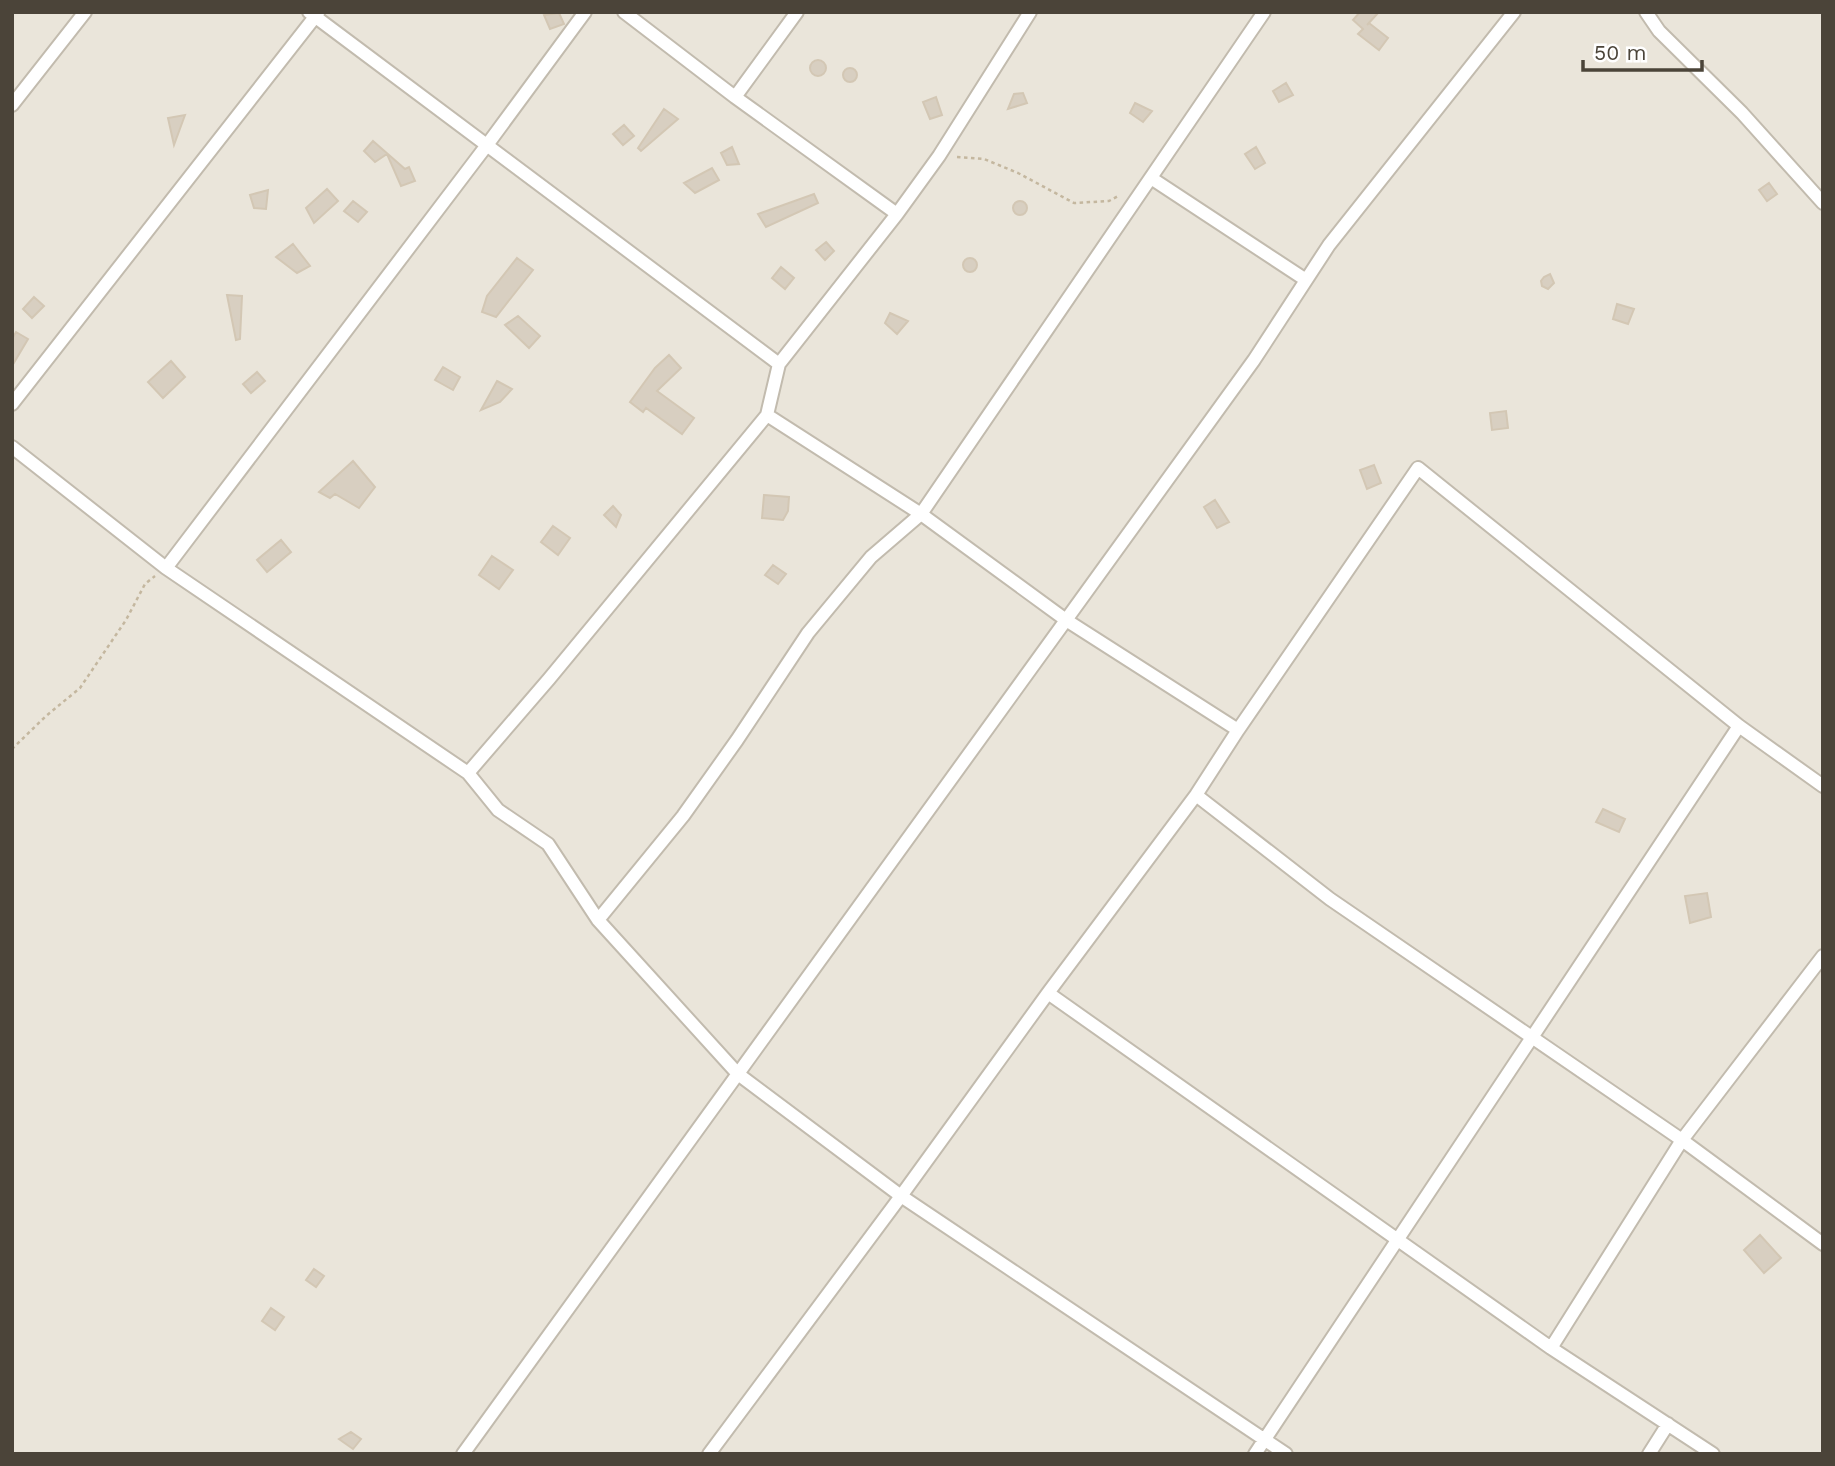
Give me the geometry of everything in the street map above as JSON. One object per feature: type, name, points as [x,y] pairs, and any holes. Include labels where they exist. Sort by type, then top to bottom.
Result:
[{"type":"street","points":[[12,105],[85,12]]},
{"type":"street","points":[[166,568],[585,12]]},
{"type":"street","points":[[624,12],[897,214]]},
{"type":"street","points":[[736,97],[797,12]]},
{"type":"street","points":[[468,773],[767,415],[779,364],[939,156],[1030,12]]},
{"type":"street","points":[[598,920],[683,816],[808,633],[871,557],[921,514],[1264,12]]},
{"type":"street","points":[[463,1454],[1254,360],[1329,245],[1514,12]]},
{"type":"street","points":[[1646,12],[1659,31],[1742,113],[1823,203]]},
{"type":"street","points":[[12,404],[314,14],[779,364]]},
{"type":"street","points":[[1151,178],[1306,281]]},
{"type":"street","points":[[767,415],[921,514],[1066,620],[1238,730]]},
{"type":"street","points":[[12,447],[166,568],[468,773],[498,810],[548,844],[598,920],[738,1074],[901,1196],[1286,1454]]},
{"type":"street","points":[[709,1454],[1196,795],[1418,468],[1739,726],[1823,786]]},
{"type":"street","points":[[1255,1454],[1739,726]]},
{"type":"street","points":[[1196,795],[1330,899],[1820,1236]]},
{"type":"street","points":[[1551,1348],[1682,1140],[1823,956]]},
{"type":"street","points":[[1048,993],[1551,1348],[1713,1454]]},
{"type":"street","points":[[1649,1454],[1668,1424]]},
{"type":"path","points":[[939,156],[984,159],[1018,173],[1074,203],[1109,201],[1120,196]]},
{"type":"path","points":[[12,749],[80,688],[126,620],[145,584],[166,568]]},
{"type":"shaded area","points":[[12,12],[1823,12],[1823,1454],[12,1454]]},
{"type":"building","points":[[1360,12],[1379,12],[1367,25],[1369,23],[1388,38],[1379,50],[1358,34],[1363,29],[1353,20]]},
{"type":"building","points":[[559,13],[564,24],[550,29],[544,15]]},
{"type":"building","points":[[818,60],[826,68],[818,76],[810,68]]},
{"type":"building","points":[[850,68],[855,70],[855,80],[850,82],[845,80],[843,75],[845,70]]},
{"type":"building","points":[[1286,83],[1293,95],[1279,102],[1273,91]]},
{"type":"building","points":[[1023,93],[1027,103],[1008,109],[1014,94]]},
{"type":"building","points":[[936,97],[942,115],[930,119],[923,102]]},
{"type":"building","points":[[1135,103],[1152,111],[1143,122],[1130,113]]},
{"type":"building","points":[[664,109],[678,119],[641,151],[638,148]]},
{"type":"building","points":[[185,115],[174,145],[168,118]]},
{"type":"building","points":[[624,125],[634,136],[623,145],[613,134]]},
{"type":"building","points":[[373,141],[405,169],[409,167],[415,181],[401,186],[387,154],[375,162],[364,151]]},
{"type":"building","points":[[732,147],[739,164],[727,165],[721,153]]},
{"type":"building","points":[[1256,147],[1265,163],[1255,169],[1245,154]]},
{"type":"building","points":[[712,168],[719,180],[695,193],[684,183]]},
{"type":"building","points":[[1769,183],[1777,194],[1767,201],[1759,190]]},
{"type":"building","points":[[327,189],[338,201],[314,223],[306,208]]},
{"type":"building","points":[[268,190],[266,209],[254,208],[250,195]]},
{"type":"building","points":[[814,194],[818,203],[766,227],[758,214]]},
{"type":"building","points":[[353,201],[367,212],[358,222],[344,211]]},
{"type":"building","points":[[1017,201],[1023,201],[1027,208],[1023,215],[1017,215],[1013,211],[1013,205]]},
{"type":"building","points":[[826,242],[834,251],[825,260],[816,250]]},
{"type":"building","points":[[293,244],[310,266],[297,273],[276,257]]},
{"type":"building","points":[[517,258],[533,270],[496,317],[482,312],[487,296]]},
{"type":"building","points":[[967,258],[973,258],[977,265],[973,272],[967,272],[963,268],[963,262]]},
{"type":"building","points":[[781,267],[794,278],[785,289],[772,278]]},
{"type":"building","points":[[1550,274],[1554,283],[1548,289],[1542,286],[1541,281]]},
{"type":"building","points":[[227,295],[242,296],[240,339],[236,340]]},
{"type":"building","points":[[34,297],[44,306],[32,318],[23,309]]},
{"type":"building","points":[[1617,304],[1634,309],[1628,324],[1613,319]]},
{"type":"building","points":[[890,313],[908,321],[897,334],[885,323]]},
{"type":"building","points":[[518,316],[540,336],[529,348],[505,325]]},
{"type":"building","points":[[16,332],[28,339],[12,366],[12,339]]},
{"type":"building","points":[[669,355],[681,368],[657,391],[694,418],[682,434],[646,408],[643,412],[630,402],[655,368]]},
{"type":"building","points":[[171,361],[185,377],[163,398],[148,382]]},
{"type":"building","points":[[443,367],[460,377],[453,390],[435,380]]},
{"type":"building","points":[[257,372],[265,381],[251,393],[243,384]]},
{"type":"building","points":[[497,381],[512,389],[500,402],[481,410]]},
{"type":"building","points":[[1506,411],[1508,428],[1492,430],[1490,413]]},
{"type":"building","points":[[353,461],[375,487],[359,508],[335,494],[330,498],[319,492]]},
{"type":"building","points":[[1374,465],[1381,483],[1367,489],[1360,470]]},
{"type":"building","points":[[764,495],[789,497],[788,511],[783,520],[762,518]]},
{"type":"building","points":[[1215,500],[1229,522],[1217,528],[1204,507]]},
{"type":"building","points":[[613,506],[621,515],[616,527],[604,515]]},
{"type":"building","points":[[553,526],[570,538],[558,555],[541,542]]},
{"type":"building","points":[[281,540],[291,552],[267,572],[257,560]]},
{"type":"building","points":[[492,556],[513,570],[499,589],[479,575]]},
{"type":"building","points":[[773,565],[786,574],[778,584],[765,575]]},
{"type":"building","points":[[1603,809],[1625,819],[1619,832],[1596,822]]},
{"type":"building","points":[[1707,893],[1711,917],[1690,923],[1685,896]]},
{"type":"building","points":[[1760,1235],[1781,1258],[1764,1273],[1744,1250]]},
{"type":"building","points":[[314,1269],[324,1276],[316,1287],[306,1280]]},
{"type":"building","points":[[271,1308],[284,1317],[275,1330],[262,1321]]},
{"type":"building","points":[[351,1432],[361,1439],[353,1449],[339,1439]]}]
